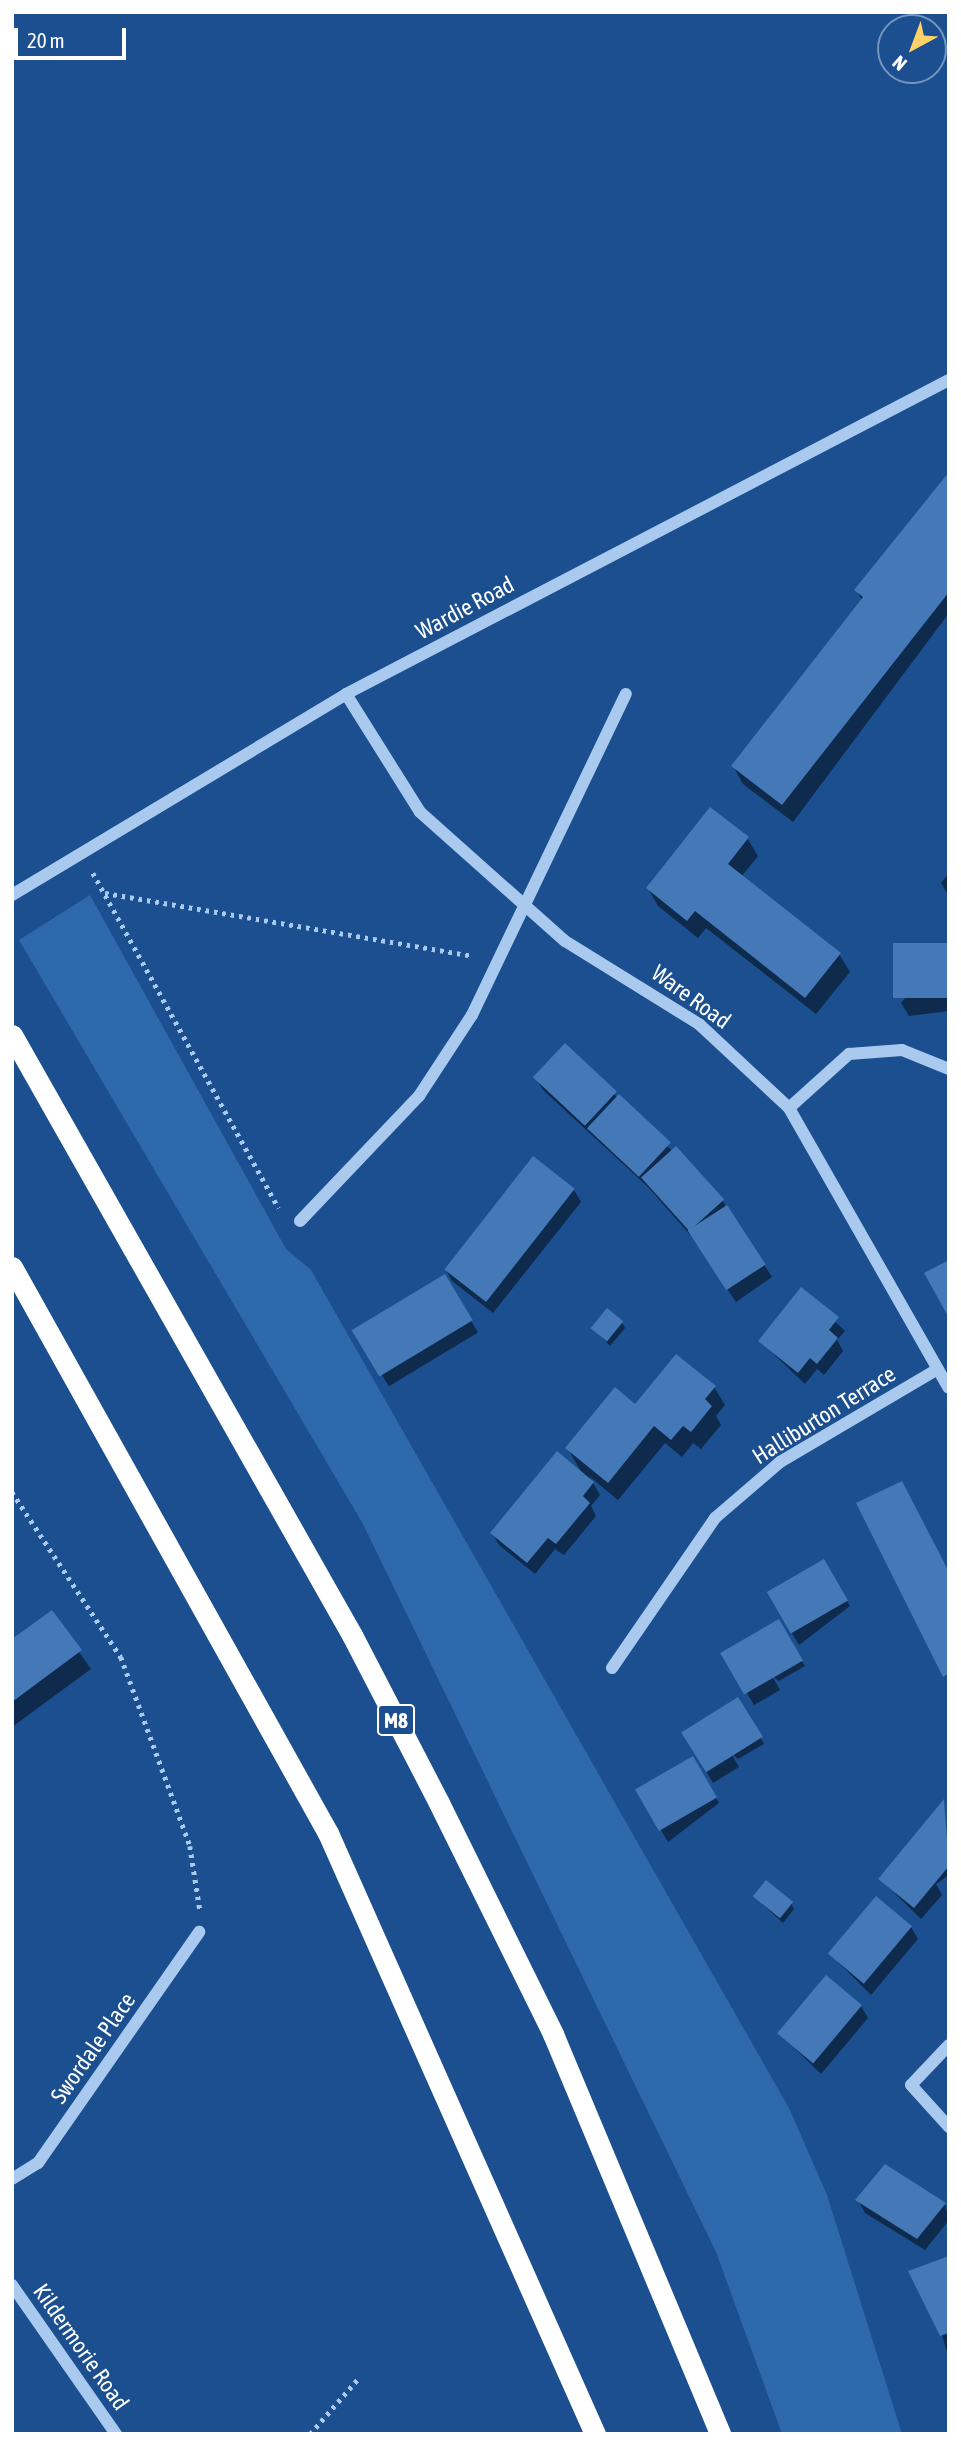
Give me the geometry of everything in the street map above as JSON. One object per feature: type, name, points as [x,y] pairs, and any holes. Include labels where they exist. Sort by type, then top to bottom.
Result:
[{"type":"highway","name":"M8","points":[[12,1035],[439,1802],[559,2046],[720,2434]]},
{"type":"highway","points":[[12,1268],[328,1833],[595,2434]]},
{"type":"street","name":"Wardie Road","points":[[12,895],[345,694],[949,380]]},
{"type":"street","name":"Ware Road","points":[[345,694],[420,812],[565,941],[699,1024],[789,1108],[949,1388]]},
{"type":"street","points":[[300,1221],[419,1096],[500,961],[528,907],[626,694]]},
{"type":"street","points":[[789,1108],[849,1054],[902,1050],[949,1069]]},
{"type":"street","name":"Halliburton Terrace","points":[[611,1668],[715,1518],[780,1462],[938,1369]]},
{"type":"street","name":"Swordale Place","points":[[12,2179],[38,2163],[199,1932]]},
{"type":"street","points":[[949,2045],[911,2085],[949,2127]]},
{"type":"street","name":"Kildermorie Road","points":[[12,2285],[116,2434]]},
{"type":"path","points":[[82,854],[290,1226],[300,1221]]},
{"type":"path","points":[[104,893],[500,961]]},
{"type":"path","points":[[12,1492],[121,1657],[190,1846],[199,1932]]},
{"type":"path","points":[[310,2434],[357,2380]]},
{"type":"shaded area","points":[[90,895],[286,1249],[311,1270],[789,2108],[827,2195],[902,2434],[782,2434],[716,2252],[363,1524],[19,940]]},
{"type":"building","points":[[949,472],[949,592],[782,805],[731,766],[863,597],[854,590]]},
{"type":"building","points":[[710,807],[749,837],[728,864],[841,953],[805,998],[695,911],[687,921],[646,888]]},
{"type":"building","points":[[893,943],[949,943],[949,998],[893,998]]},
{"type":"building","points":[[565,1043],[617,1091],[585,1126],[533,1077]]},
{"type":"building","points":[[619,1094],[671,1142],[639,1177],[587,1128]]},
{"type":"building","points":[[676,1146],[724,1200],[689,1231],[641,1177]]},
{"type":"building","points":[[533,1156],[575,1189],[486,1302],[444,1269]]},
{"type":"building","points":[[727,1205],[766,1265],[726,1290],[688,1231]]},
{"type":"building","points":[[949,1260],[949,1318],[924,1273]]},
{"type":"building","points":[[445,1274],[473,1320],[379,1376],[352,1330]]},
{"type":"building","points":[[801,1287],[839,1317],[829,1330],[838,1338],[817,1364],[810,1358],[798,1373],[758,1341]]},
{"type":"building","points":[[607,1308],[623,1321],[607,1341],[591,1328]]},
{"type":"building","points":[[676,1354],[716,1386],[705,1399],[712,1406],[691,1432],[683,1426],[671,1440],[654,1426],[608,1483],[565,1448],[615,1387],[635,1404]]},
{"type":"building","points":[[557,1451],[594,1482],[583,1496],[590,1503],[556,1544],[548,1538],[527,1563],[490,1533]]},
{"type":"building","points":[[902,1481],[949,1572],[949,1673],[943,1677],[856,1503]]},
{"type":"building","points":[[824,1559],[848,1601],[791,1634],[767,1592]]},
{"type":"building","points":[[52,1610],[82,1650],[12,1702],[12,1639]]},
{"type":"building","points":[[779,1619],[803,1661],[744,1695],[720,1653]]},
{"type":"building","points":[[738,1697],[763,1737],[706,1772],[681,1733]]},
{"type":"building","points":[[693,1756],[717,1798],[659,1831],[635,1790]]},
{"type":"building","points":[[944,1799],[949,1866],[914,1908],[878,1879]]},
{"type":"building","points":[[766,1880],[793,1902],[780,1918],[753,1896]]},
{"type":"building","points":[[876,1896],[912,1926],[864,1984],[828,1953]]},
{"type":"building","points":[[826,1975],[862,2005],[813,2063],[777,2033]]},
{"type":"building","points":[[885,2164],[946,2203],[917,2239],[855,2200]]},
{"type":"building","points":[[949,2256],[949,2333],[940,2336],[908,2271]]}]
